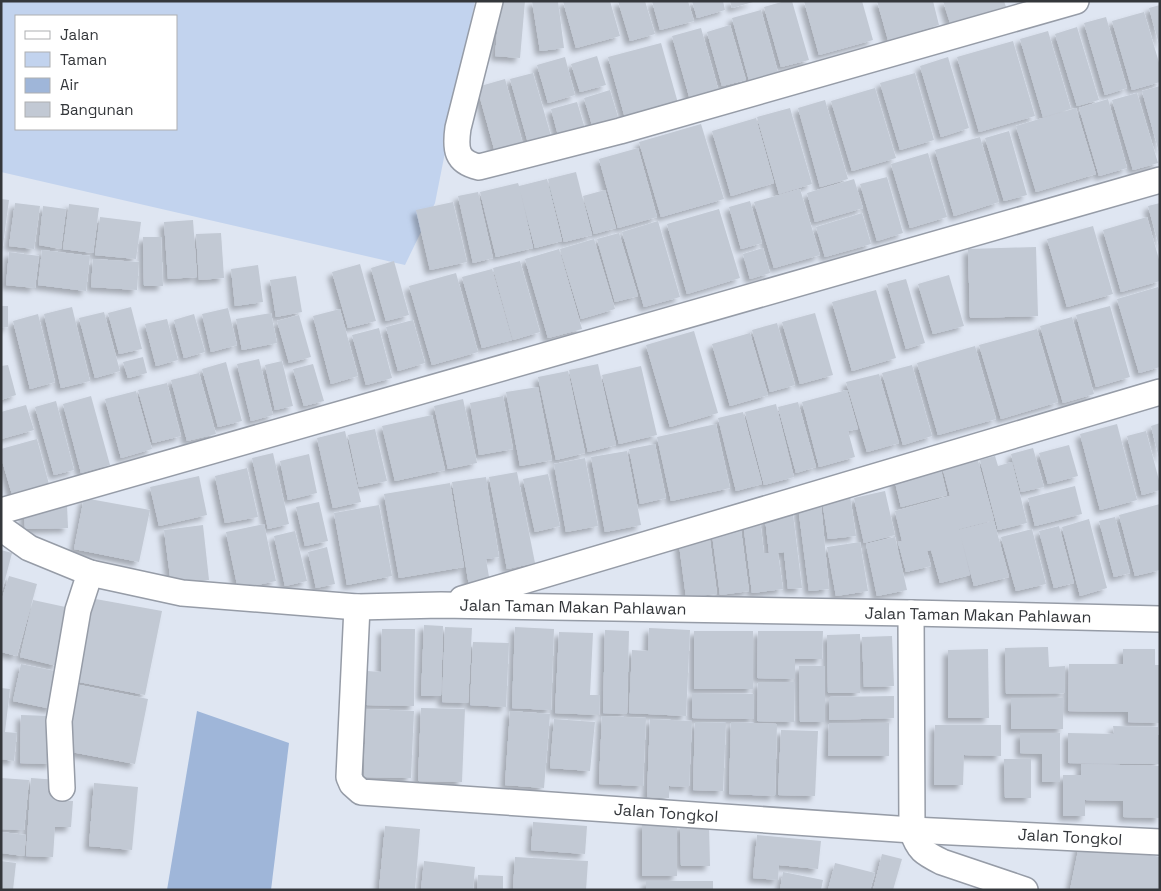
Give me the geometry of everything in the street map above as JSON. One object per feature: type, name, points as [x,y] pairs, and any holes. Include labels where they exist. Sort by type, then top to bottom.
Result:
[{"type":"street","points":[[490,1],[458,128],[456,143],[457,152],[465,162],[479,168],[629,128],[1076,1]]},
{"type":"street","points":[[1,511],[1160,180]]},
{"type":"street","points":[[441,605],[1160,392]]},
{"type":"street","name":"Jalan Taman Makan Pahlawan","points":[[1,528],[30,548],[90,573],[182,594],[357,607],[441,605],[1160,619]]},
{"type":"street","points":[[62,788],[59,721],[78,610],[90,573]]},
{"type":"street","name":"Jalan Tongkol","points":[[357,607],[349,777],[352,784],[361,792],[912,830],[1160,842]]},
{"type":"street","points":[[910,613],[912,830],[917,845],[930,856],[942,862],[1025,890]]},
{"type":"green space","points":[[1,1],[475,1],[435,203],[405,265],[1,172]]},
{"type":"water","points":[[197,711],[289,743],[271,890],[167,890]]},
{"type":"building","points":[[500,1],[525,1],[520,58],[495,56]]},
{"type":"building","points":[[532,1],[558,1],[564,48],[540,51]]},
{"type":"building","points":[[563,1],[610,1],[620,36],[576,48]]},
{"type":"building","points":[[618,1],[645,1],[655,34],[630,41]]},
{"type":"building","points":[[652,1],[688,1],[694,21],[660,30]]},
{"type":"building","points":[[692,1],[723,1],[725,10],[697,18]]},
{"type":"building","points":[[730,1],[753,1],[753,2],[732,8]]},
{"type":"building","points":[[792,1],[809,60],[781,67],[764,7]]},
{"type":"building","points":[[804,1],[862,1],[873,40],[819,55]]},
{"type":"building","points":[[877,1],[933,1],[939,25],[888,40]]},
{"type":"building","points":[[943,1],[1004,1],[1006,7],[950,23]]},
{"type":"building","points":[[1160,5],[1160,43],[1159,44],[1149,8]]},
{"type":"building","points":[[761,10],[779,76],[750,84],[732,18]]},
{"type":"building","points":[[1144,12],[1160,66],[1160,82],[1132,90],[1112,21]]},
{"type":"building","points":[[1106,17],[1127,88],[1105,95],[1084,23]]},
{"type":"building","points":[[730,25],[746,80],[722,86],[707,32]]},
{"type":"building","points":[[1077,27],[1099,100],[1077,106],[1055,34]]},
{"type":"building","points":[[701,28],[719,92],[690,100],[672,36]]},
{"type":"building","points":[[1048,31],[1071,109],[1043,117],[1020,39]]},
{"type":"building","points":[[1013,41],[1035,116],[979,132],[957,57]]},
{"type":"building","points":[[661,43],[678,103],[625,118],[608,57]]},
{"type":"building","points":[[597,56],[606,85],[580,92],[571,64]]},
{"type":"building","points":[[565,57],[575,95],[548,103],[537,65]]},
{"type":"building","points":[[948,57],[969,128],[941,137],[920,66]]},
{"type":"building","points":[[533,73],[551,136],[528,143],[510,79]]},
{"type":"building","points":[[915,73],[934,140],[900,150],[880,83]]},
{"type":"building","points":[[505,79],[524,148],[496,156],[477,87]]},
{"type":"building","points":[[1160,86],[1160,152],[1159,152],[1142,91]]},
{"type":"building","points":[[875,88],[896,158],[852,171],[831,101]]},
{"type":"building","points":[[610,90],[618,117],[592,125],[584,98]]},
{"type":"building","points":[[1137,93],[1158,163],[1133,170],[1112,100]]},
{"type":"building","points":[[1108,99],[1127,168],[1099,176],[1079,108]]},
{"type":"building","points":[[825,100],[848,179],[820,187],[798,108]]},
{"type":"building","points":[[577,102],[586,132],[559,139],[551,109]]},
{"type":"building","points":[[790,108],[812,184],[779,194],[757,117]]},
{"type":"building","points":[[1076,108],[1096,174],[1036,192],[1016,126]]},
{"type":"building","points":[[756,118],[774,183],[731,196],[712,131]]},
{"type":"building","points":[[701,124],[724,199],[661,217],[639,142]]},
{"type":"building","points":[[1009,131],[1027,195],[1004,201],[985,138]]},
{"type":"building","points":[[980,137],[999,202],[954,216],[935,150]]},
{"type":"building","points":[[638,148],[657,217],[618,228],[599,159]]},
{"type":"building","points":[[928,153],[947,217],[910,228],[891,164]]},
{"type":"building","points":[[576,172],[592,235],[564,242],[548,179]]},
{"type":"building","points":[[887,177],[903,233],[877,241],[860,184]]},
{"type":"building","points":[[547,179],[562,241],[535,248],[520,190],[533,248],[496,257],[480,192],[518,183],[519,186]]},
{"type":"building","points":[[854,179],[863,208],[815,222],[807,193]]},
{"type":"building","points":[[800,189],[820,255],[774,268],[754,202]]},
{"type":"building","points":[[605,190],[616,228],[594,234],[583,196]]},
{"type":"building","points":[[478,192],[493,258],[473,263],[458,196]]},
{"type":"building","points":[[1,199],[9,200],[2,253],[1,253]]},
{"type":"building","points":[[750,201],[762,243],[741,249],[729,207]]},
{"type":"building","points":[[453,202],[467,262],[430,270],[416,210]]},
{"type":"building","points":[[15,203],[40,206],[34,249],[9,246]]},
{"type":"building","points":[[1160,203],[1160,246],[1159,246],[1148,206]]},
{"type":"building","points":[[69,204],[99,208],[93,253],[63,249]]},
{"type":"building","points":[[43,206],[66,209],[61,249],[39,245]]},
{"type":"building","points":[[719,209],[740,278],[687,294],[667,224]]},
{"type":"building","points":[[862,213],[871,244],[825,257],[816,227]]},
{"type":"building","points":[[100,217],[141,222],[136,259],[95,255]]},
{"type":"building","points":[[1147,217],[1160,263],[1160,281],[1121,292],[1103,230]]},
{"type":"building","points":[[193,220],[197,277],[168,279],[164,222]]},
{"type":"building","points":[[658,221],[680,297],[644,307],[622,232]]},
{"type":"building","points":[[1093,226],[1113,294],[1067,307],[1047,239]]},
{"type":"building","points":[[221,233],[224,278],[199,280],[196,234]]},
{"type":"building","points":[[619,233],[638,296],[615,302],[597,239]]},
{"type":"building","points":[[143,237],[161,237],[163,286],[144,286]]},
{"type":"building","points":[[594,239],[615,309],[581,319],[560,249]]},
{"type":"building","points":[[1036,247],[1038,316],[970,318],[968,249]]},
{"type":"building","points":[[763,248],[770,273],[750,279],[743,254]]},
{"type":"building","points":[[559,249],[582,329],[548,338],[525,259]]},
{"type":"building","points":[[42,250],[90,256],[86,291],[38,285]]},
{"type":"building","points":[[9,252],[39,256],[35,288],[6,285]]},
{"type":"building","points":[[93,259],[139,262],[137,290],[91,287]]},
{"type":"building","points":[[394,261],[409,315],[386,321],[371,268]]},
{"type":"building","points":[[520,261],[540,332],[513,340],[493,268]]},
{"type":"building","points":[[360,264],[376,321],[348,328],[332,272]]},
{"type":"building","points":[[258,265],[263,302],[235,306],[231,269]]},
{"type":"building","points":[[492,269],[512,340],[482,348],[462,277]]},
{"type":"building","points":[[456,273],[478,352],[432,365],[409,286]]},
{"type":"building","points":[[949,275],[964,326],[933,334],[918,284]]},
{"type":"building","points":[[296,276],[302,312],[276,317],[270,280]]},
{"type":"building","points":[[906,279],[925,343],[906,349],[887,284]]},
{"type":"building","points":[[1158,287],[1160,292],[1160,367],[1139,373],[1117,299]]},
{"type":"building","points":[[876,290],[896,358],[852,371],[832,302]]},
{"type":"building","points":[[1,306],[8,306],[8,327],[1,328]]},
{"type":"building","points":[[1110,306],[1130,377],[1096,387],[1076,315]]},
{"type":"building","points":[[72,307],[90,381],[61,388],[44,314]]},
{"type":"building","points":[[131,307],[142,349],[119,354],[108,313]]},
{"type":"building","points":[[228,308],[237,345],[211,352],[202,314]]},
{"type":"building","points":[[340,309],[358,376],[331,384],[313,316]]},
{"type":"building","points":[[104,312],[120,371],[95,378],[79,318]]},
{"type":"building","points":[[271,313],[277,343],[242,350],[236,319]]},
{"type":"building","points":[[815,313],[833,375],[800,384],[782,322]]},
{"type":"building","points":[[38,314],[55,382],[30,389],[13,321]]},
{"type":"building","points":[[194,314],[205,352],[184,358],[174,320]]},
{"type":"building","points":[[299,315],[311,357],[289,363],[277,321]]},
{"type":"building","points":[[1072,317],[1094,394],[1063,403],[1040,326]]},
{"type":"building","points":[[167,319],[178,360],[156,366],[145,324]]},
{"type":"building","points":[[413,320],[425,363],[398,371],[386,327]]},
{"type":"building","points":[[777,323],[795,385],[770,392],[752,330]]},
{"type":"building","points":[[379,328],[392,378],[366,385],[352,335]]},
{"type":"building","points":[[1037,329],[1058,402],[1001,419],[979,345]]},
{"type":"building","points":[[694,331],[718,413],[670,427],[646,345]]},
{"type":"building","points":[[750,333],[768,395],[730,406],[712,344]]},
{"type":"building","points":[[975,346],[996,419],[938,435],[917,363]]},
{"type":"building","points":[[143,357],[147,373],[128,378],[123,362]]},
{"type":"building","points":[[259,359],[273,415],[251,421],[237,364]]},
{"type":"building","points":[[282,361],[293,406],[275,410],[265,365]]},
{"type":"building","points":[[226,362],[242,421],[218,427],[202,369]]},
{"type":"building","points":[[313,364],[324,401],[304,406],[293,369]]},
{"type":"building","points":[[598,364],[616,445],[588,452],[569,370]]},
{"type":"building","points":[[8,365],[16,395],[1,400],[1,366]]},
{"type":"building","points":[[912,365],[932,436],[903,445],[882,373]]},
{"type":"building","points":[[641,366],[657,435],[619,444],[602,375]]},
{"type":"building","points":[[568,371],[585,453],[556,460],[538,377]]},
{"type":"building","points":[[199,373],[216,434],[187,441],[171,380]]},
{"type":"building","points":[[879,374],[899,443],[867,452],[846,382]]},
{"type":"building","points":[[167,383],[181,436],[153,443],[138,390]]},
{"type":"building","points":[[538,387],[552,460],[520,466],[506,392]]},
{"type":"building","points":[[847,390],[858,429],[848,431],[855,457],[819,467],[802,402]]},
{"type":"building","points":[[136,391],[152,449],[121,458],[105,399]]},
{"type":"building","points":[[91,396],[110,465],[81,473],[63,404]]},
{"type":"building","points":[[503,396],[513,449],[479,455],[470,403]]},
{"type":"building","points":[[463,399],[477,463],[448,469],[434,406]]},
{"type":"building","points":[[56,401],[74,470],[54,475],[35,407]]},
{"type":"building","points":[[798,402],[816,467],[796,473],[778,407]]},
{"type":"building","points":[[776,404],[794,477],[764,485],[745,412]]},
{"type":"building","points":[[26,405],[34,430],[1,439],[1,412]]},
{"type":"building","points":[[743,412],[762,484],[736,491],[718,418]]},
{"type":"building","points":[[432,415],[445,470],[395,481],[382,426]]},
{"type":"building","points":[[1160,423],[1160,458],[1159,458],[1151,426]]},
{"type":"building","points":[[716,424],[730,488],[671,501],[657,437]]},
{"type":"building","points":[[1117,424],[1137,500],[1100,510],[1080,434]]},
{"type":"building","points":[[375,429],[387,481],[359,487],[348,435]]},
{"type":"building","points":[[345,431],[361,502],[333,508],[317,438]]},
{"type":"building","points":[[1146,431],[1160,490],[1142,495],[1127,436]]},
{"type":"building","points":[[37,439],[50,488],[13,498],[1,457],[1,449]]},
{"type":"building","points":[[655,444],[666,498],[640,504],[629,449]]},
{"type":"building","points":[[1069,445],[1078,476],[1048,484],[1039,453]]},
{"type":"building","points":[[1033,448],[1044,487],[1021,492],[1011,454]]},
{"type":"building","points":[[627,451],[641,525],[605,532],[591,457]]},
{"type":"building","points":[[273,453],[289,524],[268,529],[252,458]]},
{"type":"building","points":[[309,454],[317,493],[288,500],[280,461]]},
{"type":"building","points":[[995,456],[998,466],[1012,462],[1027,523],[998,530],[980,460]]},
{"type":"building","points":[[977,457],[994,520],[959,530],[994,521],[1009,577],[974,586],[961,537],[970,575],[940,583],[931,550],[927,551],[931,566],[906,572],[898,542],[902,541],[895,511],[950,496],[942,466]]},
{"type":"building","points":[[585,458],[598,526],[566,532],[554,464]]},
{"type":"building","points":[[939,462],[947,495],[901,507],[893,474]]},
{"type":"building","points":[[247,468],[258,517],[225,523],[215,476]]},
{"type":"building","points":[[517,472],[535,563],[507,569],[489,477]]},
{"type":"building","points":[[548,474],[560,526],[535,532],[523,479]]},
{"type":"building","points":[[199,476],[207,515],[159,526],[150,487]]},
{"type":"building","points":[[486,477],[499,557],[486,559],[490,583],[469,586],[452,482]]},
{"type":"building","points":[[450,483],[464,567],[399,578],[384,494]]},
{"type":"building","points":[[1075,486],[1082,514],[1035,526],[1028,498]]},
{"type":"building","points":[[885,491],[895,535],[864,543],[854,498]]},
{"type":"building","points":[[850,496],[856,536],[828,539],[822,500]]},
{"type":"building","points":[[84,498],[150,510],[139,562],[74,549]]},
{"type":"building","points":[[319,502],[328,541],[305,546],[296,507]]},
{"type":"building","points":[[821,504],[829,589],[809,591],[798,506]]},
{"type":"building","points":[[1160,504],[1160,570],[1135,576],[1119,515]]},
{"type":"building","points":[[67,505],[68,528],[25,529],[24,507]]},
{"type":"building","points":[[379,505],[392,576],[347,585],[334,513]]},
{"type":"building","points":[[793,514],[802,588],[788,589],[784,552],[778,553],[783,589],[752,593],[743,522],[760,520],[764,553],[769,553],[765,518]]},
{"type":"building","points":[[1115,517],[1130,573],[1114,577],[1099,521]]},
{"type":"building","points":[[1089,519],[1107,588],[1080,596],[1062,527]]},
{"type":"building","points":[[740,523],[749,591],[720,595],[711,526]]},
{"type":"building","points":[[264,524],[276,581],[238,589],[226,532]]},
{"type":"building","points":[[203,525],[209,580],[171,584],[164,530]]},
{"type":"building","points":[[1059,526],[1074,583],[1054,588],[1039,531]]},
{"type":"building","points":[[1032,529],[1046,584],[1016,591],[1001,537]]},
{"type":"building","points":[[295,531],[307,581],[285,586],[274,536]]},
{"type":"building","points":[[709,533],[717,594],[686,597],[678,537]]},
{"type":"building","points":[[895,537],[907,590],[877,596],[866,544]]},
{"type":"building","points":[[860,542],[868,591],[836,596],[827,547]]},
{"type":"building","points":[[327,547],[335,584],[316,588],[308,552]]},
{"type":"building","points":[[1,550],[12,553],[2,591],[1,591]]},
{"type":"building","points":[[9,576],[37,584],[17,656],[1,652],[1,602]]},
{"type":"building","points":[[90,598],[162,611],[145,695],[74,681]]},
{"type":"building","points":[[33,600],[70,608],[57,666],[20,657]]},
{"type":"building","points":[[424,625],[443,626],[441,696],[421,696]]},
{"type":"building","points":[[445,627],[472,628],[468,703],[442,702]]},
{"type":"building","points":[[515,627],[554,629],[551,710],[512,708]]},
{"type":"building","points":[[649,628],[690,630],[686,716],[629,713],[632,650],[648,651]]},
{"type":"building","points":[[382,629],[415,629],[414,706],[366,705],[367,671],[381,672]]},
{"type":"building","points":[[605,630],[629,631],[627,714],[603,713]]},
{"type":"building","points":[[694,631],[753,631],[753,689],[694,689]]},
{"type":"building","points":[[758,631],[823,631],[822,659],[795,659],[795,679],[757,678]]},
{"type":"building","points":[[559,632],[593,633],[590,695],[600,695],[599,715],[555,713]]},
{"type":"building","points":[[860,634],[860,693],[828,693],[827,635]]},
{"type":"building","points":[[892,636],[894,686],[864,687],[862,637]]},
{"type":"building","points":[[473,642],[509,643],[506,707],[470,705]]},
{"type":"building","points":[[1048,647],[1049,667],[1065,666],[1065,693],[1006,694],[1005,648]]},
{"type":"building","points":[[988,649],[989,718],[948,718],[948,650]]},
{"type":"building","points":[[1123,649],[1155,649],[1155,665],[1160,665],[1160,723],[1128,722],[1128,712],[1068,711],[1069,664],[1123,664]]},
{"type":"building","points":[[21,664],[60,672],[52,709],[13,701]]},
{"type":"building","points":[[799,666],[825,666],[825,722],[800,722]]},
{"type":"building","points":[[758,682],[795,682],[794,722],[757,721]]},
{"type":"building","points":[[75,684],[148,699],[135,764],[66,751],[73,719],[68,718]]},
{"type":"building","points":[[1,688],[10,689],[5,732],[17,733],[14,761],[1,759]]},
{"type":"building","points":[[692,693],[754,694],[754,719],[692,718]]},
{"type":"building","points":[[894,696],[894,718],[829,720],[829,697]]},
{"type":"building","points":[[1011,698],[1063,698],[1063,729],[1011,729]]},
{"type":"building","points":[[421,708],[465,709],[462,782],[418,781]]},
{"type":"building","points":[[366,709],[414,711],[411,778],[364,777]]},
{"type":"building","points":[[510,711],[550,714],[544,788],[505,785]]},
{"type":"building","points":[[21,715],[52,716],[52,764],[20,763]]},
{"type":"building","points":[[602,716],[646,718],[643,786],[599,784]]},
{"type":"building","points":[[554,719],[595,722],[590,771],[550,768]]},
{"type":"building","points":[[650,719],[692,721],[689,787],[669,786],[669,798],[647,797]]},
{"type":"building","points":[[695,722],[726,723],[723,791],[693,790]]},
{"type":"building","points":[[731,722],[777,724],[775,796],[729,794]]},
{"type":"building","points":[[829,723],[889,723],[889,756],[828,756]]},
{"type":"building","points":[[935,725],[1001,725],[1001,756],[964,755],[963,785],[934,785]]},
{"type":"building","points":[[1113,726],[1158,727],[1158,735],[1160,735],[1160,764],[1068,763],[1068,733],[1114,734]]},
{"type":"building","points":[[781,730],[818,731],[815,796],[778,795]]},
{"type":"building","points":[[1020,733],[1060,733],[1060,782],[1042,782],[1042,754],[1020,753]]},
{"type":"building","points":[[1004,759],[1031,759],[1031,798],[1005,798]]},
{"type":"building","points":[[1081,764],[1160,766],[1160,818],[1123,817],[1123,801],[1085,800],[1085,816],[1063,816],[1063,775],[1081,775]]},
{"type":"building","points":[[1,778],[29,780],[24,830],[1,829]]},
{"type":"building","points":[[31,778],[58,780],[57,800],[73,801],[71,827],[55,827],[53,857],[26,856]]},
{"type":"building","points":[[94,783],[138,787],[132,850],[89,846]]},
{"type":"building","points":[[533,822],[587,826],[585,854],[531,850]]},
{"type":"building","points":[[642,823],[677,823],[677,876],[642,876]]},
{"type":"building","points":[[680,825],[709,825],[710,866],[681,866]]},
{"type":"building","points":[[385,826],[420,829],[415,890],[379,890]]},
{"type":"building","points":[[1,832],[26,835],[24,856],[1,853]]},
{"type":"building","points":[[757,835],[821,841],[818,869],[779,865],[778,880],[753,878]]},
{"type":"building","points":[[1080,841],[1160,857],[1160,890],[1070,890]]},
{"type":"building","points":[[882,854],[902,859],[893,890],[873,890]]},
{"type":"building","points":[[515,857],[588,861],[586,890],[513,890]]},
{"type":"building","points":[[1,861],[16,863],[13,890],[1,890]]},
{"type":"building","points":[[424,861],[475,867],[473,890],[421,890]]},
{"type":"building","points":[[835,863],[875,873],[870,890],[828,890]]},
{"type":"building","points":[[783,872],[823,880],[821,890],[780,890]]},
{"type":"building","points":[[478,875],[503,876],[503,890],[477,890]]},
{"type":"building","points":[[646,881],[713,881],[713,890],[646,890]]}]
